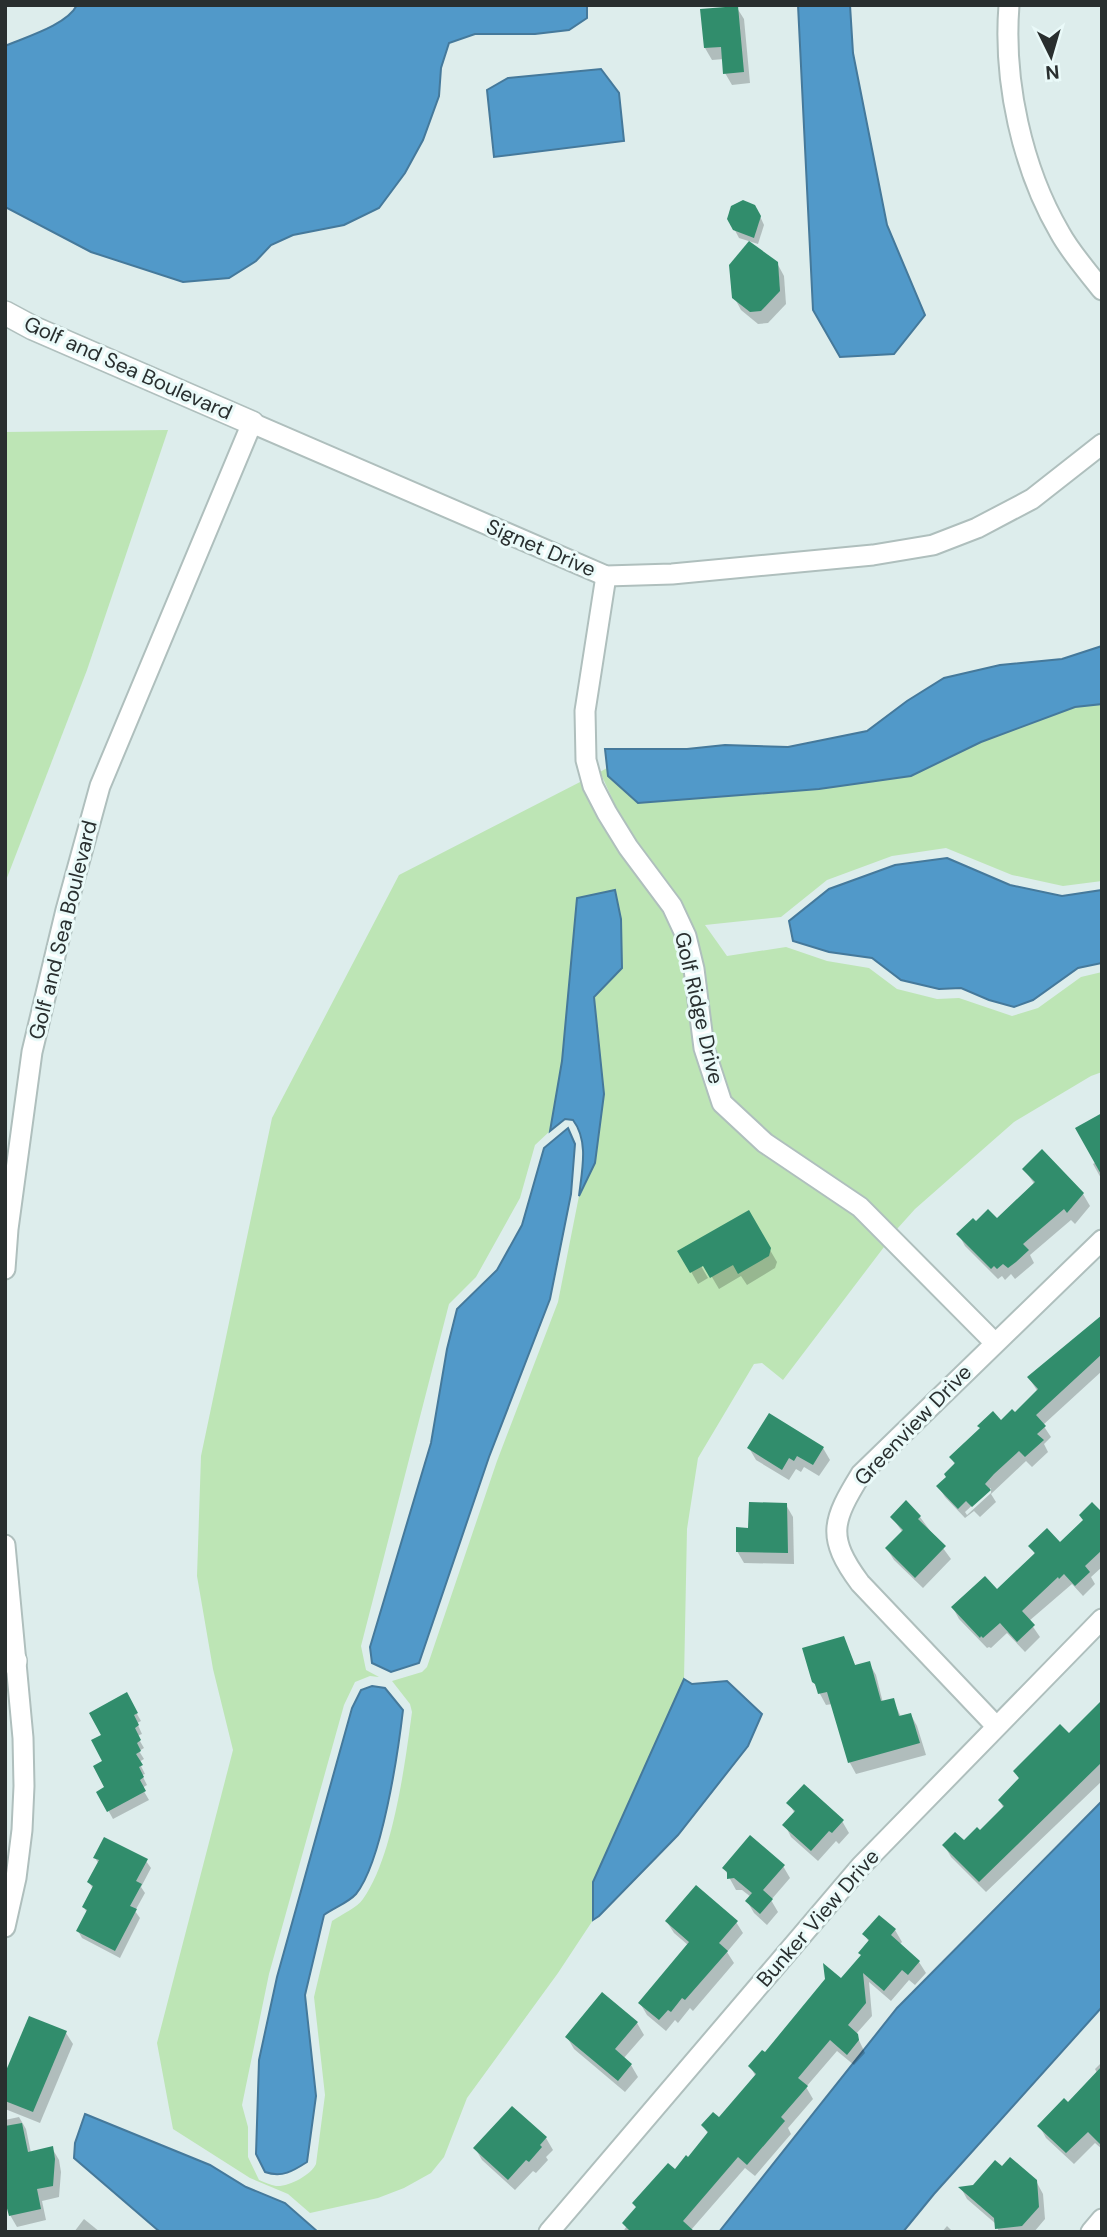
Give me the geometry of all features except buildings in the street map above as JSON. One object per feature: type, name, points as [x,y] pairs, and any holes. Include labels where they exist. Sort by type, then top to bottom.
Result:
[{"type":"street","points":[[1009,5],[1007,22],[1014,111],[1031,169],[1060,234],[1102,289]]},
{"type":"street","name":"Golf and Sea Boulevard","points":[[5,313],[33,328],[252,423],[100,786],[65,910],[32,1052],[5,1269]]},
{"type":"street","name":"Signet Drive","points":[[252,423],[606,576],[672,574],[873,555],[933,545],[977,528],[1032,499],[1102,444]]},
{"type":"street","name":"Golf Ridge Drive","points":[[606,576],[585,711],[586,760],[593,786],[607,813],[628,847],[672,906],[686,936],[694,970],[704,1048],[722,1103],[765,1143],[860,1207],[995,1342]]},
{"type":"street","name":"Greenview Drive","points":[[996,1726],[860,1583],[843,1559],[835,1535],[841,1506],[861,1474],[1102,1240]]},
{"type":"street","points":[[5,1545],[10,1661],[23,1738],[24,1786],[16,1878],[5,1927]]},
{"type":"street","name":"Bunker View Drive","points":[[549,2232],[861,1867],[1102,1619]]},
{"type":"street","points":[[1091,2232],[1102,2219]]},
{"type":"green space","points":[[168,430],[87,670],[5,883],[5,432]]},
{"type":"green space","points":[[1102,704],[1102,881],[1063,886],[1012,875],[946,848],[892,856],[827,880],[781,917],[705,925],[727,956],[786,947],[827,961],[869,968],[897,989],[937,999],[959,998],[1012,1016],[1038,1008],[1081,977],[1102,972],[1102,1072],[1014,1122],[915,1209],[897,1229],[865,1198],[771,1134],[731,1097],[714,1045],[704,968],[695,930],[680,899],[636,840],[616,807],[600,772],[607,768],[608,776],[638,803],[819,789],[911,776],[981,742],[1075,707]]},
{"type":"green space","points":[[582,781],[599,819],[620,854],[663,912],[676,940],[684,971],[694,1051],[716,1112],[760,1153],[854,1216],[884,1247],[783,1380],[762,1363],[754,1364],[698,1458],[687,1529],[684,1679],[593,1882],[593,1920],[467,2098],[444,2157],[431,2173],[378,2198],[310,2213],[288,2194],[250,2178],[173,2129],[157,2043],[233,1750],[213,1669],[197,1576],[201,1456],[272,1118],[399,875]],"holes":[[[621,919],[622,968],[594,997],[604,1094],[595,1163],[579,1196],[558,1302],[497,1461],[427,1667],[422,1672],[392,1681],[410,1704],[412,1712],[390,1835],[373,1881],[363,1899],[332,1921],[314,1997],[325,2095],[316,2164],[299,2180],[274,2186],[259,2180],[248,2157],[248,2127],[242,2105],[269,1974],[344,1705],[355,1682],[370,1676],[379,1677],[366,1670],[361,1646],[449,1304],[476,1277],[520,1198],[535,1145],[550,1131],[562,1061]]]},
{"type":"water","points":[[77,5],[587,5],[587,18],[569,30],[535,34],[475,34],[449,43],[441,68],[439,96],[423,140],[405,173],[379,208],[344,225],[293,235],[271,245],[256,261],[229,278],[183,282],[91,252],[5,207],[5,46],[64,19]]},
{"type":"water","points":[[798,5],[850,5],[853,53],[887,225],[925,315],[894,354],[840,357],[813,310]]},
{"type":"water","points":[[601,69],[619,93],[624,141],[494,157],[487,90],[508,78]]},
{"type":"water","points":[[1102,646],[1102,704],[1075,707],[981,742],[911,776],[819,789],[638,803],[608,776],[605,749],[687,749],[725,745],[788,747],[867,731],[944,678],[1000,665],[1062,659]]},
{"type":"water","points":[[947,858],[1010,885],[1062,896],[1102,890],[1102,963],[1078,968],[1033,1000],[1014,1007],[961,988],[939,989],[901,980],[872,958],[829,952],[793,941],[789,921],[829,889],[895,865]]},
{"type":"water","points":[[615,890],[621,919],[622,968],[594,997],[604,1094],[595,1163],[579,1196],[583,1146],[578,1128],[573,1120],[565,1119],[550,1131],[562,1061],[577,898]]},
{"type":"water","points":[[568,1128],[575,1144],[571,1194],[550,1299],[489,1457],[419,1663],[391,1672],[372,1663],[370,1647],[431,1443],[447,1349],[457,1309],[497,1270],[522,1225],[544,1148]]},
{"type":"water","points":[[684,1679],[692,1684],[727,1681],[762,1714],[748,1746],[678,1835],[593,1920],[593,1882]]},
{"type":"water","points":[[372,1686],[385,1688],[403,1710],[387,1806],[374,1858],[365,1879],[353,1897],[324,1915],[305,1995],[316,2096],[307,2162],[287,2173],[271,2174],[265,2172],[256,2154],[259,2060],[277,1977],[352,1708],[361,1690]]},
{"type":"water","points":[[1102,1801],[1102,2007],[903,2232],[719,2232],[897,2008]]},
{"type":"water","points":[[85,2114],[210,2165],[246,2187],[285,2203],[318,2232],[160,2232],[74,2158],[75,2143]]}]
